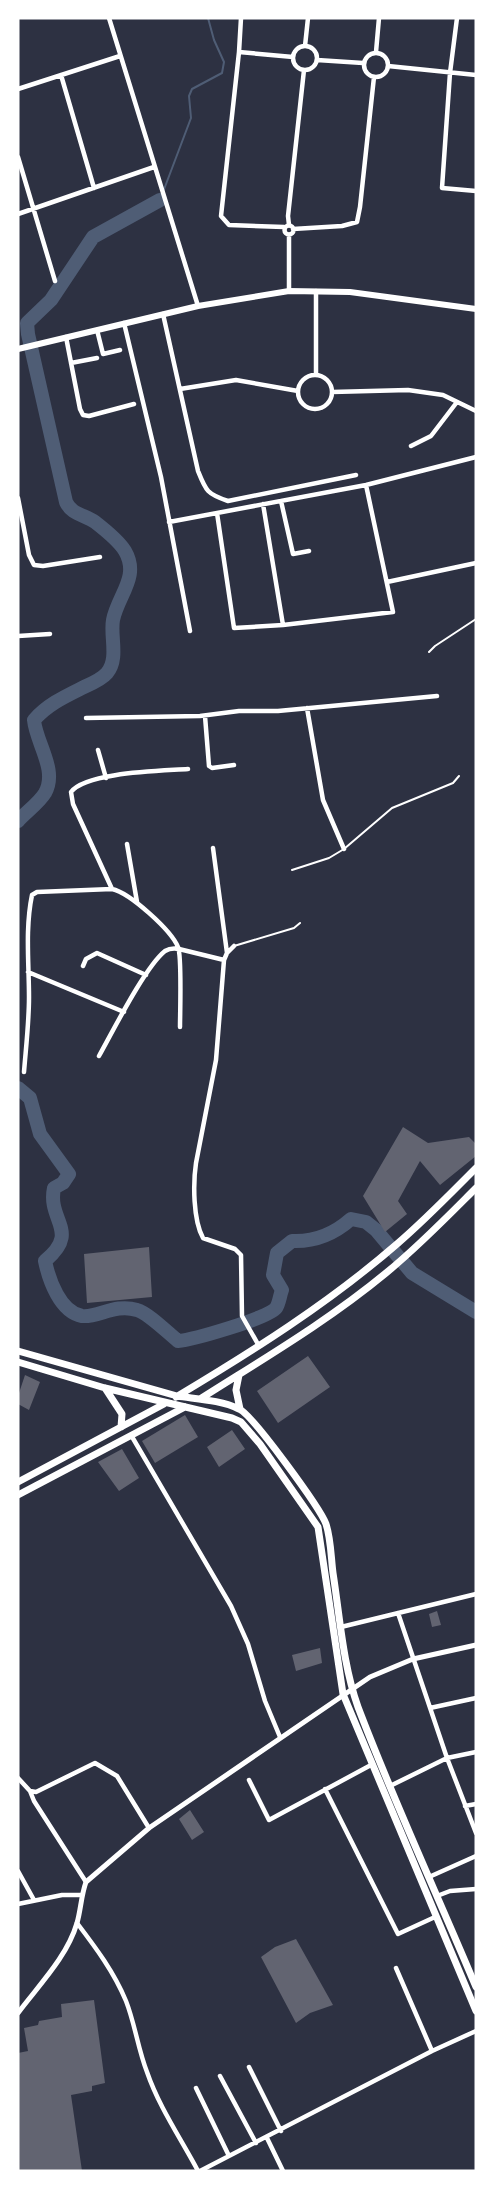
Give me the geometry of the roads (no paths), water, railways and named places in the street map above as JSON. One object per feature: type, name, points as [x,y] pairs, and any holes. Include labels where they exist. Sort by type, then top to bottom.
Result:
[{"type":"main road","points":[[19,349],[198,306],[289,291],[350,292],[476,309]]},
{"type":"main road","points":[[18,1482],[164,1404],[311,1312],[398,1244],[476,1168]]},
{"type":"main road","points":[[18,1495],[200,1399],[303,1334],[408,1254],[474,1190],[462,1182]]},
{"type":"main road","points":[[18,1351],[177,1396],[240,1409]]},
{"type":"main road","points":[[18,1362],[164,1404],[209,1412],[242,1422],[260,1444],[318,1527],[343,1694],[371,1765],[390,1786],[476,1987]]},
{"type":"main road","points":[[239,1375],[236,1390],[240,1409],[291,1471],[326,1524],[352,1689],[381,1775],[427,1897],[476,2011]]},
{"type":"main road","points":[[105,1388],[122,1414],[121,1426]]},
{"type":"main road","points":[[427,1897],[436,1895]]},
{"type":"street","points":[[109,18],[198,306]]},
{"type":"street","points":[[241,18],[221,216],[229,225],[342,226],[357,222],[374,77]]},
{"type":"street","points":[[306,46],[308,18]]},
{"type":"street","points":[[376,52],[379,18]]},
{"type":"street","points":[[457,18],[450,73],[442,188],[476,191]]},
{"type":"street","points":[[306,46],[314,50],[317,60],[312,69],[304,70],[297,67],[293,57],[296,50],[306,46]]},
{"type":"street","points":[[239,52],[293,57]]},
{"type":"street","points":[[376,52],[384,56],[388,66],[382,75],[374,77],[365,71],[363,63],[366,56],[376,52]]},
{"type":"street","points":[[18,89],[120,56]]},
{"type":"street","points":[[317,60],[363,63]]},
{"type":"street","points":[[388,66],[476,75]]},
{"type":"street","points":[[289,291],[288,216],[304,70]]},
{"type":"street","points":[[61,75],[94,188]]},
{"type":"street","points":[[18,157],[56,281]]},
{"type":"street","points":[[18,214],[154,167]]},
{"type":"street","points":[[289,227],[285,233],[289,235]]},
{"type":"street","points":[[316,291],[316,375]]},
{"type":"street","points":[[163,314],[198,471],[206,490],[228,501],[356,474]]},
{"type":"street","points":[[124,323],[161,477],[190,631]]},
{"type":"street","points":[[98,330],[103,354],[120,350]]},
{"type":"street","points":[[66,338],[83,415],[89,416],[134,404]]},
{"type":"street","points":[[71,363],[97,358]]},
{"type":"street","points":[[316,375],[324,378],[332,392],[328,402],[320,408],[311,409],[303,404],[298,391],[301,382],[316,375]]},
{"type":"street","points":[[180,388],[236,380],[298,391]]},
{"type":"street","points":[[332,392],[408,390],[443,395],[476,411]]},
{"type":"street","points":[[411,446],[431,436],[457,402]]},
{"type":"street","points":[[169,522],[366,485],[476,457]]},
{"type":"street","points":[[217,513],[234,628],[284,625],[393,612],[366,485]]},
{"type":"street","points":[[18,498],[29,555],[34,565],[43,566],[100,557]]},
{"type":"street","points":[[281,501],[293,554],[309,551]]},
{"type":"street","points":[[263,504],[284,625]]},
{"type":"street","points":[[387,582],[476,563]]},
{"type":"street","points":[[18,636],[50,634]]},
{"type":"street","points":[[86,718],[205,716],[239,711],[278,711],[437,696]]},
{"type":"street","points":[[307,708],[323,800],[344,849]]},
{"type":"street","points":[[205,716],[209,766],[212,768],[234,765]]},
{"type":"street","points":[[98,750],[106,778]]},
{"type":"street","points":[[112,889],[71,798],[71,792],[80,784],[117,774],[188,769]]},
{"type":"street","points":[[127,844],[137,902]]},
{"type":"street","points":[[213,848],[228,953]]},
{"type":"street","points":[[24,1072],[29,999],[28,914],[32,895],[37,892],[112,889],[124,892],[137,902],[169,934],[179,948],[180,1028]]},
{"type":"street","points":[[234,946],[224,960],[216,1060],[194,1176],[197,1218],[203,1238],[235,1249],[241,1255],[242,1316],[259,1346]]},
{"type":"street","points":[[99,1056],[146,975],[165,951],[179,948],[224,960]]},
{"type":"street","points":[[83,966],[86,959],[97,953],[146,975]]},
{"type":"street","points":[[28,972],[124,1012]]},
{"type":"street","points":[[131,1434],[231,1606],[248,1644],[265,1701],[280,1737]]},
{"type":"street","points":[[341,1627],[476,1594]]},
{"type":"street","points":[[398,1613],[447,1758],[476,1833]]},
{"type":"street","points":[[18,2013],[69,1944],[77,1923],[86,1882],[149,1827],[370,1677],[413,1659],[476,1645]]},
{"type":"street","points":[[430,1708],[476,1698]]},
{"type":"street","points":[[390,1786],[447,1758],[476,1752]]},
{"type":"street","points":[[33,1792],[95,1763],[117,1776],[149,1827]]},
{"type":"street","points":[[249,1780],[269,1820],[371,1765]]},
{"type":"street","points":[[18,1778],[33,1792],[34,1801],[86,1882]]},
{"type":"street","points":[[325,1789],[398,1934],[435,1917]]},
{"type":"street","points":[[465,1806],[476,1804]]},
{"type":"street","points":[[429,1876],[476,1856]]},
{"type":"street","points":[[18,1871],[34,1900]]},
{"type":"street","points":[[436,1895],[450,1891],[476,1889]]},
{"type":"street","points":[[18,1904],[62,1895],[82,1895]]},
{"type":"street","points":[[77,1923],[101,1954],[114,1976],[126,2003],[146,2071],[199,2171],[281,2131],[432,2051],[476,2031]]},
{"type":"street","points":[[396,1968],[432,2051]]},
{"type":"street","points":[[249,2067],[281,2131]]},
{"type":"street","points":[[220,2076],[256,2143]]},
{"type":"street","points":[[196,2088],[229,2156]]},
{"type":"street","points":[[267,2138],[283,2171]]},
{"type":"lane","points":[[429,652],[476,619]]},
{"type":"lane","points":[[292,870],[329,858],[344,849],[392,808],[445,787],[458,780],[459,776]]},
{"type":"lane","points":[[234,946],[294,928],[300,923]]},
{"type":"waterway","points":[[160,200],[191,118],[189,96],[192,89],[222,73],[224,62],[214,40],[208,18]]},
{"type":"waterway","points":[[18,821],[42,797],[48,784],[48,766],[34,720],[51,705],[102,677],[111,667],[113,620],[129,578],[130,569],[129,560],[119,543],[95,522],[71,509],[66,502],[27,323],[51,300],[93,237],[160,200]]},
{"type":"waterway","points":[[18,1088],[30,1098],[40,1134],[69,1174],[63,1183],[54,1188],[53,1199],[62,1233],[61,1242],[45,1261],[57,1294],[74,1313],[88,1316],[121,1308],[137,1310],[152,1319],[178,1341],[246,1323],[270,1312],[277,1306],[282,1290],[273,1275],[277,1253],[292,1241],[323,1236],[338,1229],[351,1219],[366,1222],[376,1230],[412,1273],[476,1312]]}]
